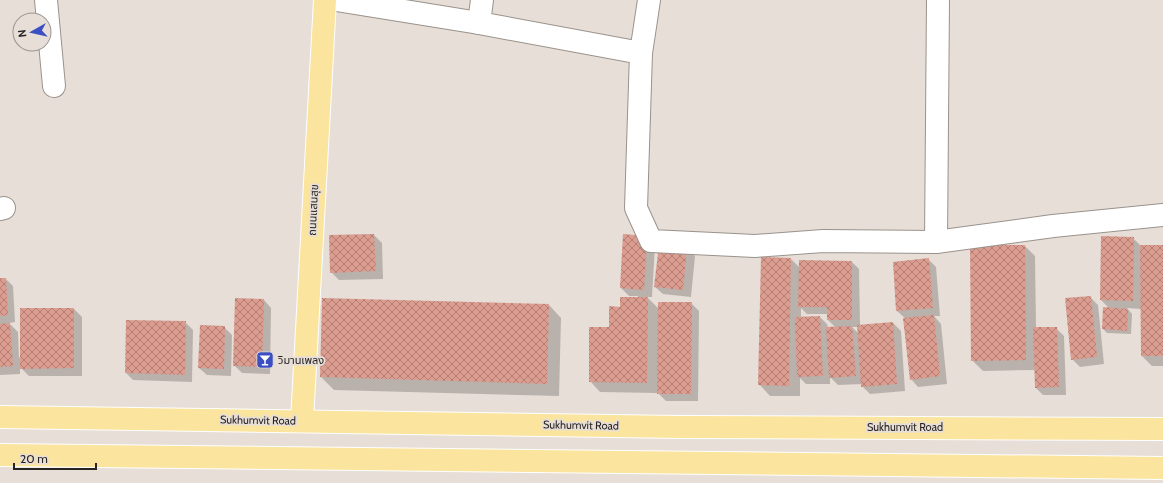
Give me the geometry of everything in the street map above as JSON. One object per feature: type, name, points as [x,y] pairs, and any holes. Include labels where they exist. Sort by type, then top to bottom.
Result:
[{"type":"main road","name":"ถนนแสนสุข","points":[[302,421],[325,0]]},
{"type":"main road","name":"Sukhumvit Road","points":[[0,417],[682,427],[1163,430]]},
{"type":"main road","points":[[0,455],[1163,468]]},
{"type":"street","points":[[46,0],[54,86]]},
{"type":"street","points":[[336,0],[479,23],[641,53]]},
{"type":"street","points":[[479,23],[482,0]]},
{"type":"street","points":[[649,0],[641,53],[636,208],[651,241],[755,246],[823,241],[936,242],[1053,226],[1163,215]]},
{"type":"street","points":[[936,242],[938,0]]},
{"type":"building","points":[[374,234],[376,271],[330,273],[329,235]]},
{"type":"building","points":[[623,234],[647,236],[644,290],[620,288]]},
{"type":"building","points":[[1101,236],[1134,237],[1133,301],[1100,300]]},
{"type":"building","points":[[659,245],[687,248],[683,290],[654,287]]},
{"type":"building","points":[[970,245],[1025,245],[1026,360],[971,361]]},
{"type":"building","points":[[1140,245],[1163,245],[1163,356],[1141,356]]},
{"type":"building","points":[[761,257],[791,258],[789,386],[758,385]]},
{"type":"building","points":[[929,258],[933,308],[896,311],[893,262]]},
{"type":"building","points":[[799,260],[852,261],[852,320],[827,320],[827,307],[798,307]]},
{"type":"building","points":[[0,278],[6,278],[8,315],[0,316]]},
{"type":"building","points":[[1091,296],[1097,357],[1071,360],[1065,298]]},
{"type":"building","points":[[620,297],[648,297],[647,383],[589,382],[589,327],[609,327],[609,306],[620,307]]},
{"type":"building","points":[[235,298],[264,299],[262,367],[233,366]]},
{"type":"building","points":[[322,298],[549,304],[547,384],[320,377]]},
{"type":"building","points":[[658,302],[692,302],[691,394],[657,394]]},
{"type":"building","points":[[1103,307],[1128,309],[1127,331],[1102,329]]},
{"type":"building","points":[[20,308],[74,308],[74,368],[20,369]]},
{"type":"building","points":[[934,315],[940,376],[910,380],[903,318]]},
{"type":"building","points":[[820,316],[823,376],[797,377],[795,317]]},
{"type":"building","points":[[126,320],[186,321],[185,375],[125,373]]},
{"type":"building","points":[[893,322],[897,384],[861,387],[857,325]]},
{"type":"building","points":[[10,323],[13,366],[0,367],[0,324]]},
{"type":"building","points":[[200,325],[225,326],[224,369],[198,368]]},
{"type":"building","points":[[852,326],[856,376],[829,378],[826,327]]},
{"type":"building","points":[[1033,327],[1057,327],[1059,387],[1035,388]]},
{"type":"place","name":"วิมานเพลง","points":[[265,360]]}]
